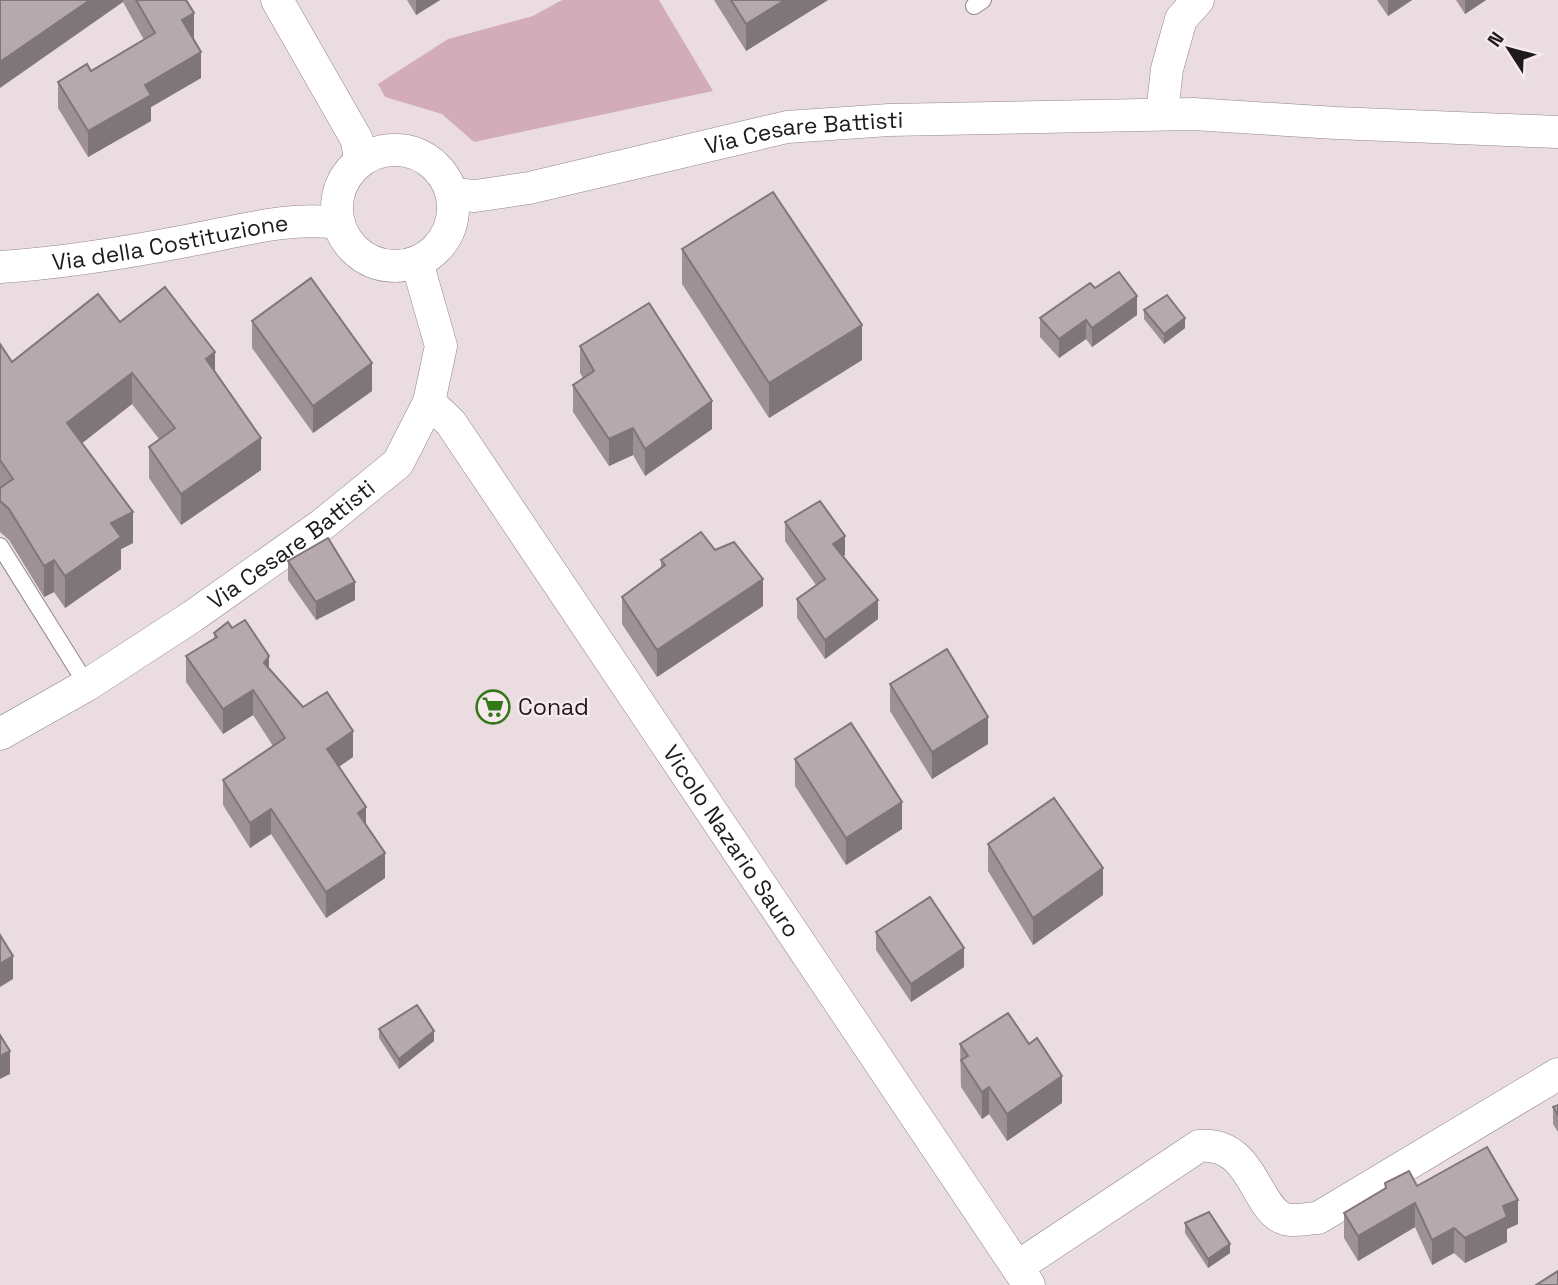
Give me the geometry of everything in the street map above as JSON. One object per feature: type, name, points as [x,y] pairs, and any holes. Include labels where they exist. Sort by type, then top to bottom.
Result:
[{"type":"street","points":[[277,0],[357,140],[360,161]]},
{"type":"street","points":[[1162,113],[1167,68],[1181,19],[1198,0]]},
{"type":"street","name":"Via Cesare Battisti","points":[[452,194],[475,195],[529,188],[787,127],[889,120],[1162,113],[1558,132]]},
{"type":"street","points":[[396,150],[415,153],[432,162],[444,176],[452,194],[454,210],[443,242],[417,262],[397,267],[378,264],[360,255],[346,241],[339,223],[340,189],[360,161],[377,153],[396,150]]},
{"type":"street","name":"Via della Costituzione","points":[[0,267],[70,262],[272,225],[316,220],[339,223]]},
{"type":"street","name":"Via Cesare Battisti","points":[[0,734],[87,685],[323,524],[398,463],[429,402],[441,346],[417,262]]},
{"type":"street","name":"Vicolo Nazario Sauro","points":[[429,402],[452,423],[1023,1276]]},
{"type":"street","points":[[1023,1276],[1199,1146],[1211,1144],[1226,1150],[1241,1162],[1275,1212],[1285,1219],[1318,1218],[1558,1074]]},
{"type":"lane","points":[[0,546],[87,685]]},
{"type":"shaded area","points":[[562,0],[659,0],[713,91],[474,142],[442,114],[385,97],[378,84],[448,39],[533,16]]},
{"type":"building","points":[[0,0],[90,0],[0,62]]},
{"type":"building","points":[[136,0],[186,0],[194,13],[182,20],[201,52],[145,85],[151,95],[88,131],[58,82],[87,64],[91,71],[155,33]]},
{"type":"building","points":[[731,0],[785,0],[746,24]]},
{"type":"building","points":[[773,192],[862,325],[769,383],[682,249]]},
{"type":"building","points":[[1119,272],[1137,296],[1092,328],[1086,320],[1059,339],[1040,318],[1090,283],[1095,288]]},
{"type":"building","points":[[311,278],[372,363],[313,406],[252,321]]},
{"type":"building","points":[[165,287],[215,352],[206,359],[261,438],[181,494],[149,447],[175,428],[132,373],[67,423],[133,512],[111,523],[121,537],[65,576],[54,560],[44,566],[9,509],[0,501],[0,488],[13,479],[0,460],[0,344],[12,362],[98,294],[120,322]]},
{"type":"building","points":[[1167,295],[1185,318],[1164,334],[1144,310]]},
{"type":"building","points":[[649,303],[712,401],[645,449],[633,428],[609,439],[573,385],[594,371],[580,346]]},
{"type":"building","points":[[820,501],[845,536],[833,544],[878,600],[825,640],[797,599],[825,579],[785,522]]},
{"type":"building","points":[[701,532],[715,550],[734,542],[763,579],[657,650],[622,597],[665,565],[661,560]]},
{"type":"building","points":[[328,538],[355,582],[316,602],[288,561]]},
{"type":"building","points":[[245,620],[269,656],[264,663],[303,707],[327,692],[353,731],[327,749],[366,807],[358,813],[385,853],[326,892],[271,809],[250,823],[223,780],[285,738],[253,690],[223,709],[186,656],[217,637],[214,633],[228,622],[232,628]]},
{"type":"building","points":[[947,649],[988,717],[932,752],[890,684]]},
{"type":"building","points":[[851,723],[902,802],[846,838],[795,759]]},
{"type":"building","points":[[1054,798],[1103,868],[1033,918],[988,844]]},
{"type":"building","points":[[930,897],[964,948],[911,984],[876,932]]},
{"type":"building","points":[[0,935],[13,956],[0,964]]},
{"type":"building","points":[[417,1005],[434,1031],[399,1059],[379,1029]]},
{"type":"building","points":[[1008,1013],[1029,1044],[1037,1038],[1062,1076],[1007,1114],[989,1087],[982,1092],[961,1060],[968,1056],[960,1044]]},
{"type":"building","points":[[0,1035],[10,1051],[0,1056]]},
{"type":"building","points":[[1487,1147],[1518,1200],[1503,1206],[1507,1217],[1465,1238],[1454,1228],[1432,1240],[1415,1203],[1358,1236],[1344,1213],[1386,1188],[1385,1183],[1409,1171],[1417,1186]]},
{"type":"building","points":[[1209,1212],[1230,1244],[1208,1259],[1185,1223]]},
{"type":"building","points":[[1558,1271],[1558,1285],[1536,1285]]},
{"type":"place","name":"Conad","points":[[493,707]]}]
